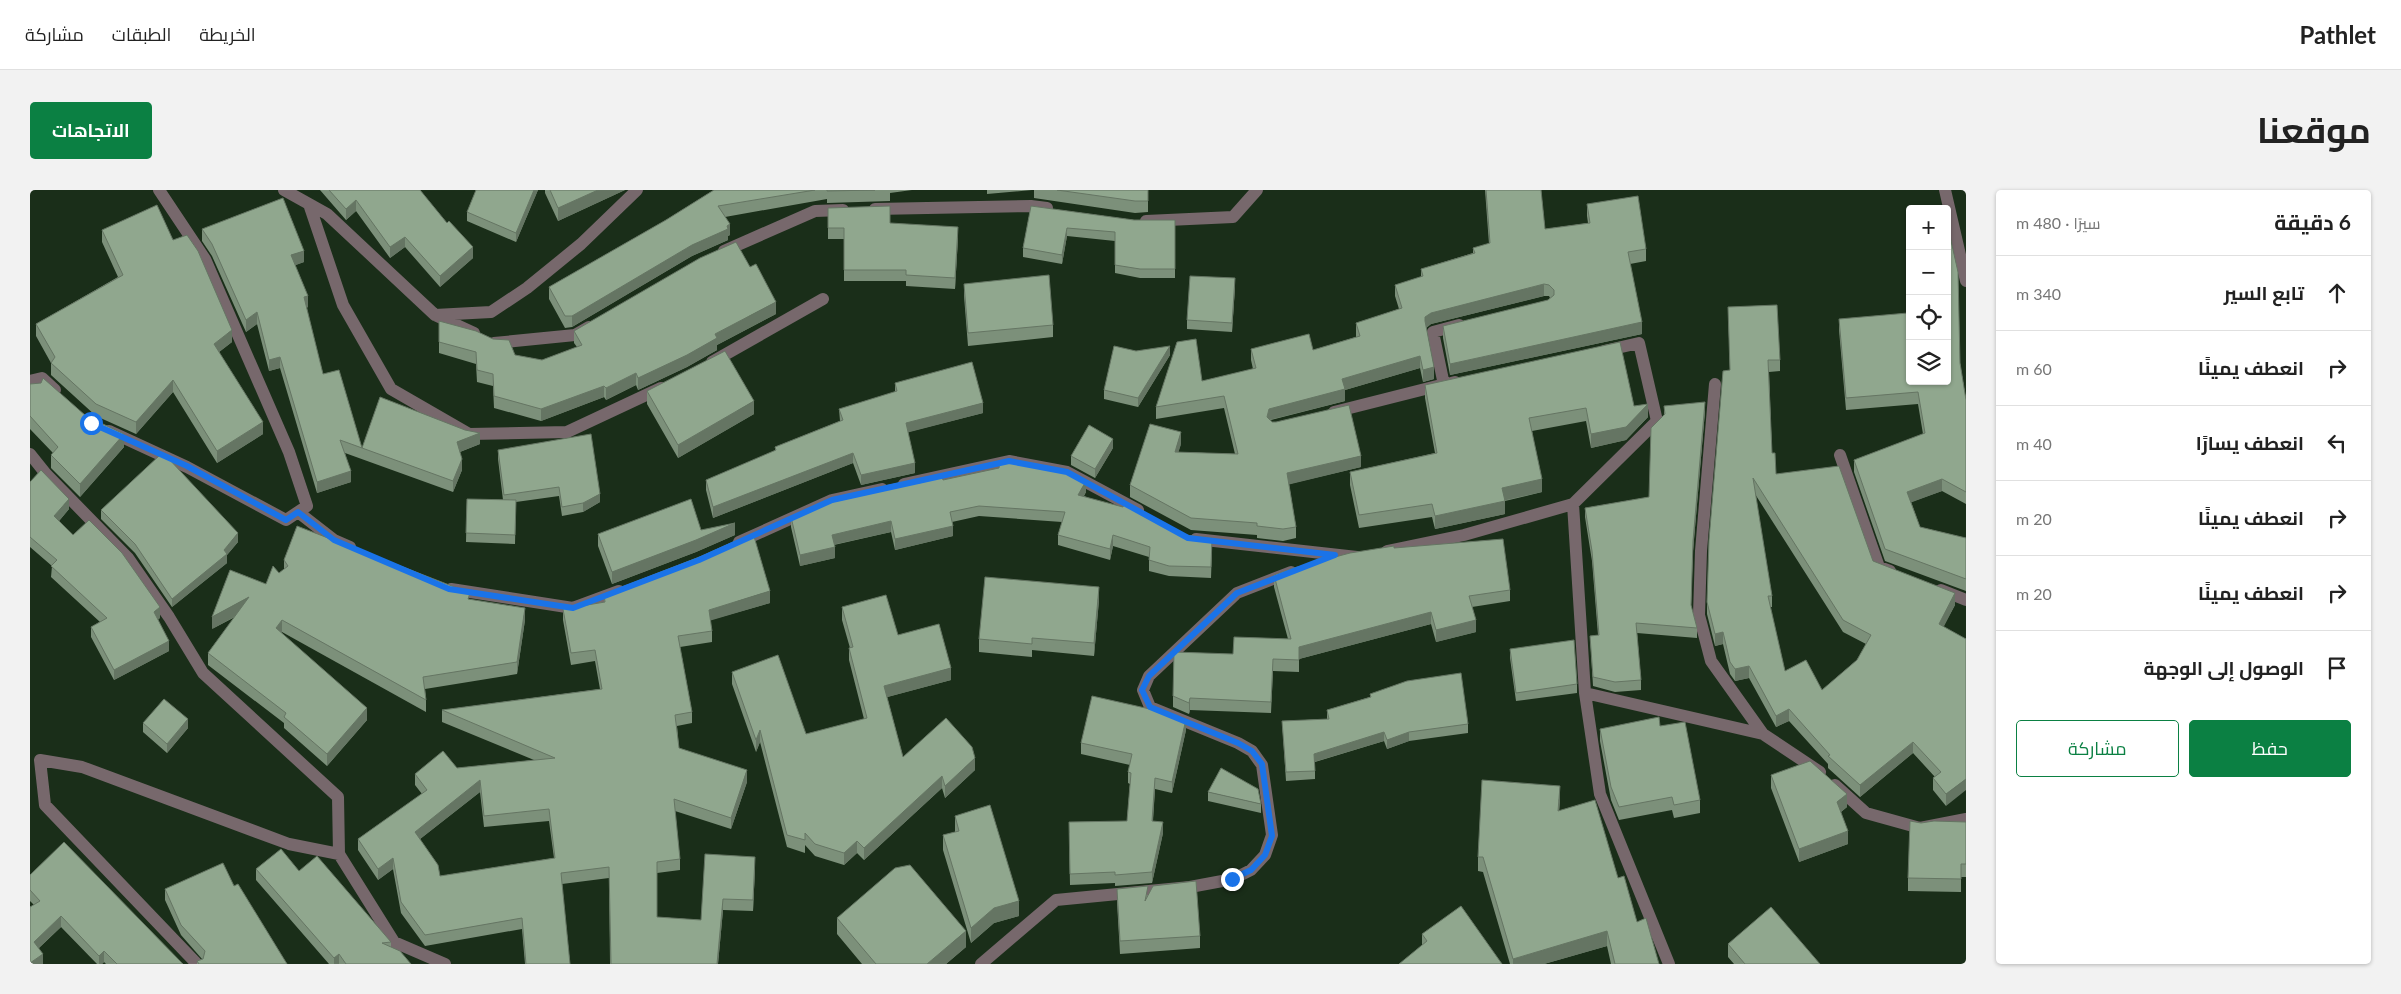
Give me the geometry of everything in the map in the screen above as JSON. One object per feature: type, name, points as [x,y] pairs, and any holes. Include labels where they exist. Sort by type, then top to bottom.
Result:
[{"type":"street","points":[[100,427],[187,466],[286,520],[307,506],[289,452],[205,260],[159,190]]},
{"type":"street","points":[[284,190],[327,214],[435,315],[496,344],[575,335],[599,320]]},
{"type":"street","points":[[435,315],[491,312],[527,288],[581,244],[637,190]]},
{"type":"street","points":[[1135,221],[1232,217],[1257,190]]},
{"type":"street","points":[[1945,190],[1966,281]]},
{"type":"street","points":[[309,204],[343,305],[391,389],[469,434],[567,432],[673,382]]},
{"type":"street","points":[[713,256],[815,211],[1031,206],[1060,210]]},
{"type":"street","points":[[699,369],[823,299]]},
{"type":"street","points":[[1444,385],[1433,332],[1471,322]]},
{"type":"street","points":[[1180,533],[1188,538],[1356,557],[1464,535],[1573,504],[1657,421],[1639,343],[1590,354]]},
{"type":"street","points":[[30,380],[42,378],[63,397]]},
{"type":"street","points":[[1322,415],[1463,381]]},
{"type":"street","points":[[1715,384],[1701,551],[1699,615],[1711,661],[1764,734],[1818,770],[1866,813],[1920,828],[1966,819]]},
{"type":"street","points":[[30,454],[46,474],[128,558],[169,617],[202,673],[338,797],[339,854],[394,942],[445,964]]},
{"type":"street","points":[[1840,455],[1879,567],[1905,577]]},
{"type":"street","points":[[726,548],[832,500],[1009,461],[1067,472],[1145,514]]},
{"type":"street","points":[[1573,504],[1585,693],[1600,794],[1669,964]]},
{"type":"street","points":[[298,512],[334,540],[360,551]]},
{"type":"street","points":[[981,964],[1056,900],[1190,887],[1232,879],[1251,870],[1265,855],[1272,836],[1262,764],[1252,751],[1238,743],[1150,707],[1142,690],[1149,676],[1237,593],[1335,555]]},
{"type":"street","points":[[440,585],[449,589],[573,608],[627,588]]},
{"type":"street","points":[[1931,587],[1966,600]]},
{"type":"street","points":[[1585,693],[1764,734]]},
{"type":"street","points":[[197,964],[45,805],[40,760],[82,767],[289,844],[339,854]]},
{"type":"building","points":[[329,190],[420,190],[447,223],[449,221],[473,247],[440,276],[405,237],[390,247],[356,200],[346,209]]},
{"type":"building","points":[[476,190],[534,190],[516,233],[467,212]]},
{"type":"building","points":[[550,190],[598,190],[558,208]]},
{"type":"building","points":[[714,190],[815,190],[718,206],[730,224],[727,226],[728,229],[692,245],[572,316],[565,316],[549,287],[666,220]]},
{"type":"building","points":[[827,190],[875,190],[827,191]]},
{"type":"building","points":[[1057,190],[1148,190],[1148,201],[1135,201]]},
{"type":"building","points":[[1486,190],[1541,190],[1545,229],[1590,223],[1587,204],[1638,196],[1646,249],[1628,252],[1642,322],[1450,364],[1443,326],[1548,300],[1554,295],[1554,290],[1549,285],[1544,284],[1431,313],[1425,317],[1425,321],[1434,367],[1423,370],[1420,356],[1342,379],[1345,389],[1269,409],[1267,417],[1272,422],[1276,422],[1349,405],[1361,456],[1287,473],[1296,527],[1283,529],[1257,526],[1257,523],[1191,518],[1130,485],[1150,424],[1181,432],[1175,452],[1238,454],[1224,396],[1156,407],[1177,342],[1196,339],[1202,381],[1256,368],[1251,349],[1309,334],[1313,350],[1360,336],[1356,323],[1402,308],[1395,285],[1423,276],[1421,269],[1475,253],[1473,248],[1490,243]]},
{"type":"building","points":[[283,198],[304,251],[291,255],[308,296],[304,297],[323,374],[339,370],[362,448],[340,440],[351,471],[317,482],[280,357],[269,360],[257,312],[246,320],[212,244],[202,229]]},
{"type":"building","points":[[157,205],[173,240],[187,235],[198,251],[232,330],[214,344],[263,422],[217,451],[173,380],[136,422],[96,404],[51,363],[55,357],[36,324],[123,275],[102,230]]},
{"type":"building","points":[[890,206],[890,223],[958,227],[955,278],[906,275],[906,270],[844,270],[844,228],[828,228],[828,208]]},
{"type":"building","points":[[1031,206],[1134,220],[1175,220],[1175,269],[1140,269],[1115,265],[1115,232],[1067,228],[1062,255],[1023,248]]},
{"type":"building","points":[[1951,240],[1958,272],[1960,363],[1966,400],[1966,492],[1942,479],[1907,492],[1920,527],[1966,538],[1966,579],[1885,549],[1854,460],[1925,433],[1918,392],[1846,398],[1839,319],[1906,313],[1906,385],[1951,385]]},
{"type":"building","points":[[736,242],[750,267],[756,264],[776,302],[715,334],[717,338],[687,355],[638,378],[636,373],[606,388],[604,386],[541,409],[494,396],[493,374],[477,370],[476,352],[439,342],[439,321],[476,331],[493,339],[509,340],[515,355],[542,360],[582,345],[574,331],[700,258]]},
{"type":"building","points":[[1049,275],[1053,325],[968,333],[964,284]]},
{"type":"building","points":[[1190,276],[1235,278],[1232,323],[1187,320]]},
{"type":"building","points":[[1777,305],[1780,360],[1768,360],[1772,453],[1775,453],[1776,474],[1839,466],[1873,561],[1955,593],[1939,624],[1966,639],[1966,779],[1946,794],[1933,778],[1941,772],[1913,742],[1860,785],[1828,756],[1830,755],[1789,709],[1776,716],[1749,666],[1735,669],[1730,662],[1723,632],[1715,634],[1707,602],[1709,540],[1723,371],[1730,370],[1728,307]],"holes":[[[1753,478],[1843,620],[1871,635],[1857,660],[1822,690],[1806,660],[1785,671],[1768,596],[1772,596]]]},
{"type":"building","points":[[1620,342],[1634,406],[1648,404],[1626,427],[1591,434],[1586,408],[1529,418],[1542,479],[1502,488],[1505,501],[1435,516],[1432,504],[1359,515],[1350,472],[1437,453],[1425,385]]},
{"type":"building","points":[[1114,346],[1136,351],[1170,346],[1138,398],[1104,390]]},
{"type":"building","points":[[725,351],[754,401],[678,445],[647,391]]},
{"type":"building","points":[[972,362],[983,403],[906,423],[915,463],[861,475],[853,453],[713,507],[706,480],[776,450],[775,447],[843,420],[839,409],[897,391],[895,383]]},
{"type":"building","points":[[43,378],[86,416],[124,434],[80,484],[51,455],[58,447],[30,416],[30,384],[41,383]]},
{"type":"building","points":[[380,397],[465,430],[480,433],[457,442],[462,459],[453,481],[362,448]]},
{"type":"building","points":[[1705,402],[1693,541],[1691,605],[1697,628],[1636,623],[1641,680],[1615,682],[1593,677],[1590,636],[1599,635],[1592,551],[1585,508],[1649,497],[1651,428],[1665,414],[1664,406]]},
{"type":"building","points":[[1089,425],[1113,439],[1095,469],[1071,456]]},
{"type":"building","points":[[591,434],[600,494],[583,503],[562,507],[559,487],[504,495],[498,450]]},
{"type":"building","points":[[160,455],[168,458],[238,533],[224,550],[227,554],[172,599],[135,544],[101,510]]},
{"type":"building","points":[[1009,459],[1025,462],[1025,465],[1064,469],[1086,481],[1078,495],[1123,507],[1125,502],[1185,535],[1212,538],[1211,567],[1169,566],[1149,560],[1150,547],[1113,535],[1110,549],[1058,535],[1065,512],[979,506],[950,512],[953,526],[895,539],[891,521],[832,535],[835,547],[800,555],[791,517],[815,506],[867,494],[866,490],[918,479],[919,483],[942,477],[943,480],[999,468],[1000,461]]},
{"type":"building","points":[[41,470],[69,499],[54,516],[73,535],[89,520],[122,553],[160,607],[154,612],[169,641],[114,670],[91,627],[107,618],[51,566],[57,560],[30,537],[30,482]]},
{"type":"building","points":[[467,499],[516,500],[515,535],[466,533]]},
{"type":"building","points":[[691,499],[701,530],[735,523],[612,572],[598,534]]},
{"type":"building","points":[[297,526],[470,593],[468,599],[525,608],[517,662],[423,677],[426,700],[282,620],[276,628],[367,708],[327,754],[284,717],[286,713],[208,653],[249,597],[212,617],[230,570],[266,584],[273,566],[279,573],[288,566],[284,560]]},
{"type":"building","points":[[753,533],[770,591],[709,610],[712,631],[678,636],[692,712],[675,715],[679,748],[747,770],[731,818],[674,799],[680,859],[657,862],[657,917],[701,920],[705,854],[755,857],[753,900],[723,899],[717,964],[611,964],[609,867],[561,873],[570,964],[526,964],[522,918],[425,935],[401,902],[393,858],[378,869],[358,839],[427,790],[415,774],[443,751],[457,768],[555,758],[442,710],[602,689],[595,650],[571,653],[563,609],[605,602],[604,594],[702,556]],"holes":[[[480,780],[484,816],[549,809],[555,858],[440,876],[438,865],[415,832]]]},
{"type":"building","points":[[1503,539],[1510,590],[1469,596],[1476,620],[1436,630],[1431,612],[1299,647],[1299,660],[1273,659],[1271,702],[1190,698],[1189,703],[1173,696],[1174,652],[1233,654],[1234,637],[1291,639],[1274,575],[1350,553],[1394,546],[1394,548]]},
{"type":"building","points":[[985,577],[1099,587],[1094,643],[1032,638],[1032,644],[979,639]]},
{"type":"building","points":[[886,595],[898,635],[939,624],[951,668],[884,686],[903,757],[946,718],[972,747],[975,758],[945,786],[942,776],[864,848],[857,841],[844,853],[815,844],[805,833],[805,840],[787,835],[760,730],[756,740],[732,672],[778,655],[806,734],[867,718],[849,648],[853,647],[842,607]]},
{"type":"building","points":[[1574,640],[1577,684],[1516,693],[1510,649]]},
{"type":"building","points":[[1461,673],[1468,724],[1409,732],[1387,740],[1384,732],[1314,754],[1315,771],[1286,772],[1282,721],[1329,719],[1327,710],[1371,697],[1370,694],[1407,681]]},
{"type":"building","points":[[1092,696],[1172,714],[1186,719],[1172,782],[1155,778],[1152,821],[1163,822],[1152,872],[1115,875],[1115,872],[1070,874],[1069,822],[1127,821],[1131,773],[1128,772],[1132,754],[1081,743]]},
{"type":"building","points":[[164,699],[188,719],[167,744],[143,723]]},
{"type":"building","points":[[1659,717],[1660,726],[1685,722],[1700,800],[1674,805],[1672,797],[1619,807],[1611,787],[1600,729]]},
{"type":"building","points":[[1810,761],[1847,794],[1837,802],[1848,831],[1799,849],[1771,775]]},
{"type":"building","points":[[1221,768],[1258,789],[1261,804],[1208,792]]},
{"type":"building","points":[[1482,780],[1560,786],[1558,811],[1595,800],[1618,878],[1624,876],[1637,922],[1646,918],[1659,964],[1615,964],[1607,931],[1513,959],[1483,857],[1478,857]]},
{"type":"building","points":[[990,805],[1019,901],[994,908],[971,928],[943,835],[959,831],[955,816]]},
{"type":"building","points":[[1910,821],[1921,823],[1934,821],[1966,822],[1966,864],[1961,864],[1961,879],[1908,878]]},
{"type":"building","points":[[64,842],[183,964],[117,964],[104,951],[99,956],[61,916],[34,942],[43,954],[30,963],[30,907],[40,901],[30,890],[30,875]]},
{"type":"building","points":[[281,849],[299,871],[317,856],[391,942],[382,943],[400,951],[411,964],[346,964],[339,954],[334,958],[256,869]]},
{"type":"building","points":[[223,863],[234,886],[238,884],[287,964],[199,964],[197,961],[203,959],[205,951],[181,925],[165,889]]},
{"type":"building","points":[[910,865],[966,931],[927,964],[876,964],[837,918],[895,868]]},
{"type":"building","points":[[1196,881],[1200,936],[1120,941],[1117,889],[1148,886],[1145,901],[1153,886]]},
{"type":"building","points":[[1461,906],[1502,964],[1399,964],[1427,941],[1422,934]]},
{"type":"building","points":[[1771,907],[1820,964],[1745,964],[1728,944]]},
{"type":"route","points":[[91,423],[187,466],[286,520],[298,512],[334,540],[449,589],[573,608],[699,560],[832,500],[1009,461],[1067,472],[1188,538],[1335,555],[1237,593],[1149,676],[1142,690],[1150,707],[1238,743],[1252,751],[1262,764],[1272,836],[1265,855],[1251,870],[1232,879]]}]
